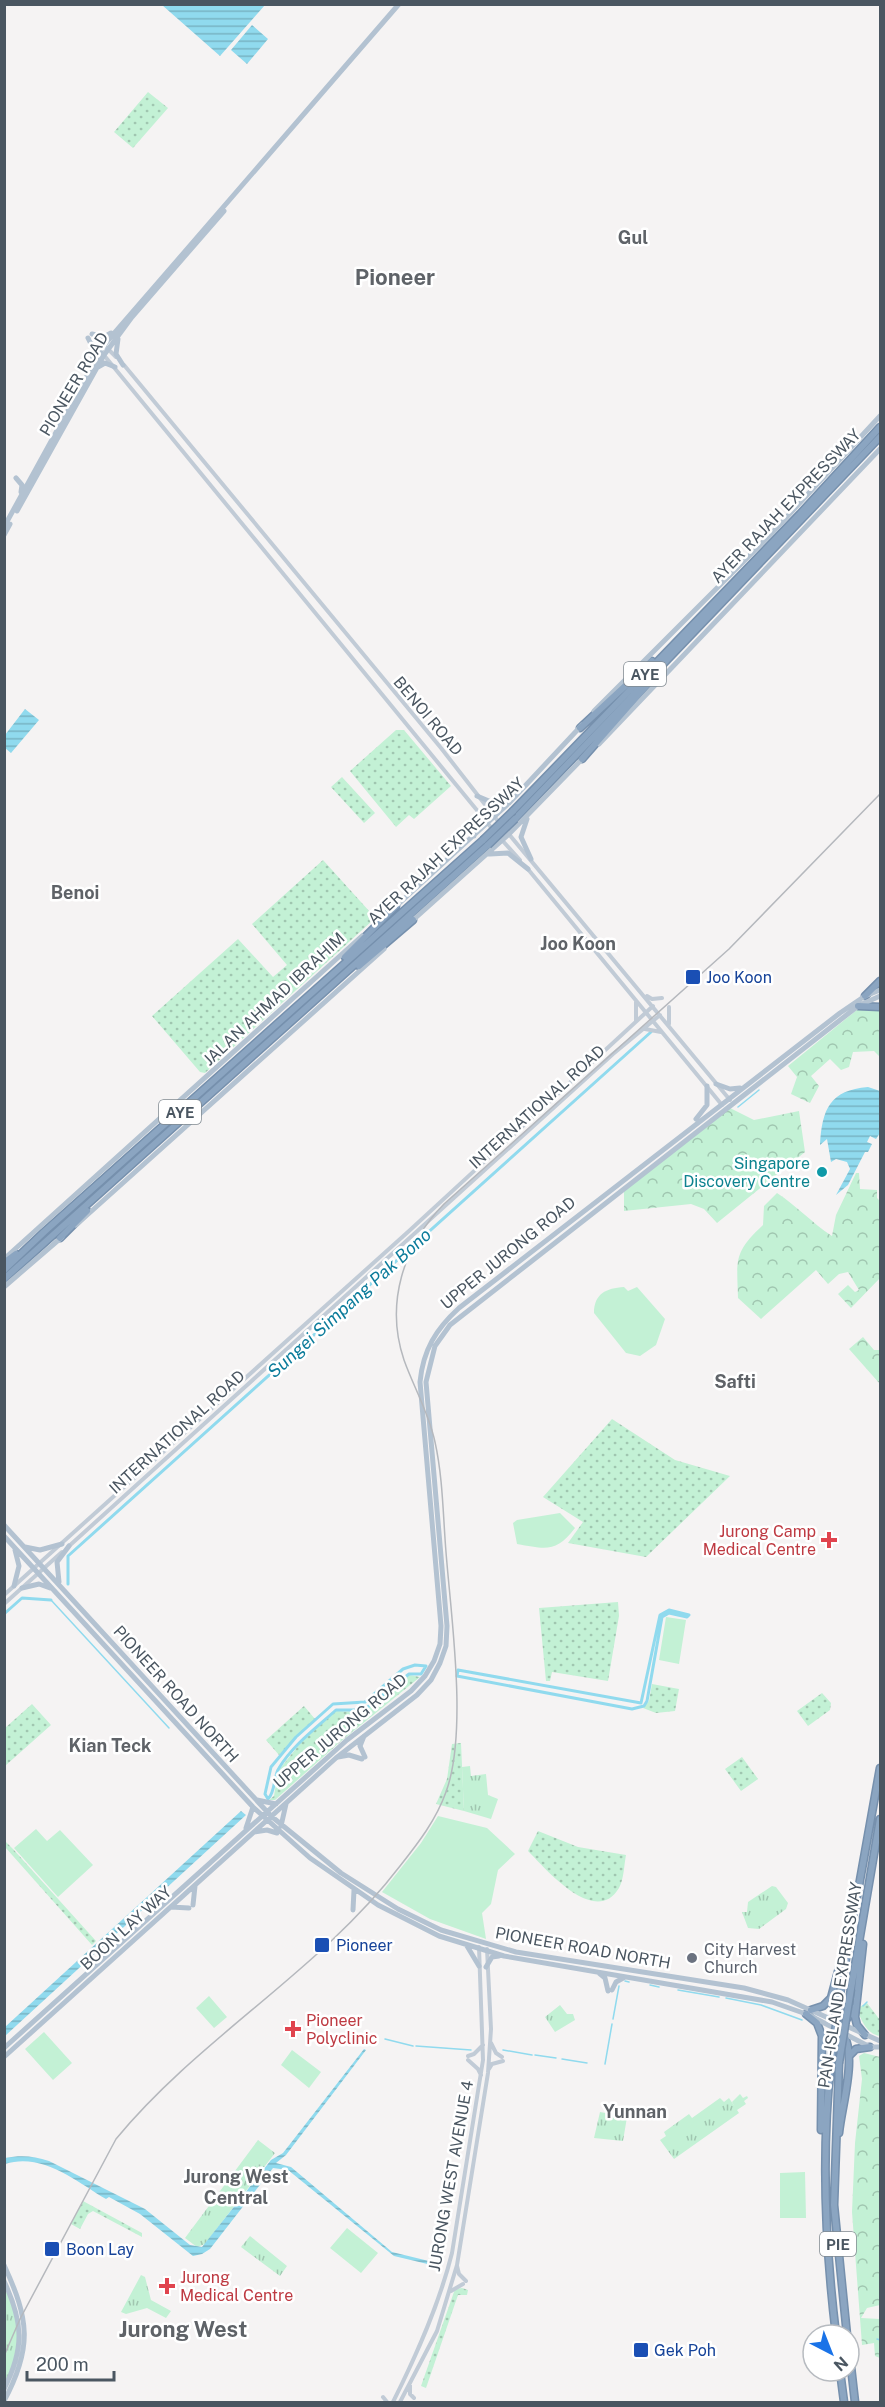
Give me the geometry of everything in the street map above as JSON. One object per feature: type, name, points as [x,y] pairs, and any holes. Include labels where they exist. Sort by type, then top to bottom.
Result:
[{"type":"highway","name":"AYER RAJAH EXPRESSWAY","points":[[4,1279],[105,1191],[487,845],[513,811],[801,514],[880,427]]},
{"type":"highway","name":"AYER RAJAH EXPRESSWAY","points":[[4,1270],[334,971],[516,822],[880,437]]},
{"type":"highway","points":[[836,485],[880,443]]},
{"type":"highway","points":[[580,728],[674,643]]},
{"type":"highway","points":[[582,759],[620,718],[654,675]]},
{"type":"highway","points":[[334,971],[396,906]]},
{"type":"highway","points":[[314,1002],[412,920]]},
{"type":"highway","points":[[865,996],[880,981]]},
{"type":"highway","points":[[858,1006],[880,1007]]},
{"type":"highway","points":[[60,1239],[105,1191]]},
{"type":"highway","points":[[4,1261],[44,1232]]},
{"type":"highway","name":"PAN-ISLAND EXPRESSWAY","points":[[835,2323],[828,2266],[825,2137],[831,2062],[841,1988],[880,1769]]},
{"type":"highway","name":"PAN-ISLAND EXPRESSWAY","points":[[846,2323],[834,2205],[839,2063],[880,1819]]},
{"type":"highway","points":[[825,2137],[821,2130],[820,2028],[808,2012],[823,2006],[831,1998],[855,1908]]},
{"type":"highway","points":[[863,1920],[865,1924],[855,2008],[857,2025],[865,2035]]},
{"type":"highway","points":[[831,1998],[839,2026],[848,2041],[850,2056],[835,2153]]},
{"type":"highway","points":[[822,2049],[855,2008]]},
{"type":"highway","points":[[850,2056],[856,2049],[870,2047]]},
{"type":"highway","points":[[842,2383],[844,2403]]},
{"type":"highway","points":[[853,2383],[855,2403]]},
{"type":"main road","name":"PIONEER ROAD","points":[[4,535],[43,458],[104,350],[399,4]]},
{"type":"main road","points":[[115,367],[105,363],[94,367],[90,336],[104,337],[117,333],[116,351],[123,365]]},
{"type":"main road","name":"BENOI ROAD","points":[[104,350],[123,365],[441,748],[528,869],[723,1106]]},
{"type":"main road","name":"BENOI ROAD","points":[[104,350],[115,367],[478,813],[531,860],[730,1101]]},
{"type":"main road","name":"JALAN AHMAD IBRAHIM","points":[[4,1287],[371,961],[412,920],[485,856],[487,845],[499,830],[509,803],[611,693],[772,533],[880,416]]},
{"type":"main road","name":"JALAN AHMAD IBRAHIM","points":[[4,1261],[473,837],[499,830],[531,812],[625,718],[880,449]]},
{"type":"main road","name":"PIONEER ROAD","points":[[4,527],[32,474],[39,466]]},
{"type":"main road","points":[[21,495],[22,485],[16,478],[32,474]]},
{"type":"main road","points":[[477,796],[496,804],[509,803],[499,830],[473,837],[478,813]]},
{"type":"main road","points":[[531,812],[521,837],[531,860]]},
{"type":"main road","points":[[485,856],[504,852],[528,869]]},
{"type":"main road","points":[[639,990],[652,999],[662,998]]},
{"type":"main road","name":"UPPER JURONG ROAD","points":[[730,1101],[744,1086],[865,996],[880,990]]},
{"type":"main road","name":"UPPER JURONG ROAD","points":[[267,1816],[287,1802],[425,1676],[440,1644],[441,1626],[420,1392],[422,1366],[427,1348],[438,1329],[459,1308],[535,1248],[723,1106],[858,1006],[880,996]]},
{"type":"main road","points":[[631,1028],[638,1018],[635,998]]},
{"type":"main road","name":"INTERNATIONAL ROAD","points":[[42,1566],[62,1544],[653,1006]]},
{"type":"main road","points":[[669,1007],[667,1017],[670,1027]]},
{"type":"main road","name":"INTERNATIONAL ROAD","points":[[4,1595],[69,1546],[660,1015]]},
{"type":"main road","points":[[642,1030],[653,1029],[663,1033]]},
{"type":"main road","points":[[716,1084],[729,1089],[744,1086]]},
{"type":"main road","points":[[685,1131],[707,1105],[707,1086]]},
{"type":"main road","name":"UPPER JURONG ROAD","points":[[267,1816],[276,1804],[365,1730],[417,1695],[431,1680],[446,1646],[447,1626],[426,1382],[435,1346],[463,1313],[542,1252],[666,1150],[685,1131],[723,1106]]},
{"type":"main road","points":[[535,1248],[537,1253],[542,1252]]},
{"type":"main road","name":"PIONEER ROAD NORTH","points":[[4,1525],[254,1799],[280,1833],[354,1890],[415,1925],[466,1945],[479,1946]]},
{"type":"main road","name":"PIONEER ROAD NORTH","points":[[4,1536],[253,1807],[348,1878],[398,1909],[441,1930],[487,1948],[751,1990],[880,2041]]},
{"type":"main road","points":[[25,1547],[40,1550],[62,1544]]},
{"type":"main road","points":[[60,1586],[57,1562],[69,1546]]},
{"type":"main road","points":[[14,1547],[19,1566],[14,1586]]},
{"type":"main road","name":"INTERNATIONAL ROAD","points":[[4,1604],[36,1571]]},
{"type":"main road","points":[[22,1588],[39,1584],[54,1590]]},
{"type":"main road","points":[[336,1758],[349,1755],[363,1759],[360,1746],[365,1730]]},
{"type":"main road","points":[[254,1799],[276,1804]]},
{"type":"main road","points":[[281,1826],[287,1802]]},
{"type":"main road","points":[[245,1831],[253,1807]]},
{"type":"main road","name":"BOON LAY WAY","points":[[4,2048],[245,1831],[267,1816]]},
{"type":"main road","name":"BOON LAY WAY","points":[[4,2056],[253,1833],[267,1816]]},
{"type":"main road","points":[[253,1833],[267,1830],[280,1833]]},
{"type":"main road","points":[[169,1908],[191,1906],[195,1885]]},
{"type":"main road","points":[[353,1910],[354,1890]]},
{"type":"main road","points":[[466,1945],[483,1966],[492,1957],[504,1956]]},
{"type":"main road","name":"JURONG WEST AVENUE 4","points":[[400,2403],[434,2339],[451,2292],[457,2265],[488,2073],[490,2040],[479,1946]]},
{"type":"main road","name":"PIONEER ROAD NORTH","points":[[487,1948],[504,1956],[746,1995],[808,2012]]},
{"type":"main road","name":"JURONG WEST AVENUE 4","points":[[393,2403],[413,2366],[445,2279],[481,2075],[483,1966],[487,1948]]},
{"type":"main road","points":[[595,1971],[604,1977],[610,1991],[619,1979],[633,1977]]},
{"type":"main road","name":"PIONEER ROAD NORTH","points":[[839,2026],[870,2047]]},
{"type":"main road","points":[[488,2073],[492,2064],[502,2059],[493,2049],[490,2040]]},
{"type":"main road","points":[[481,2075],[468,2058],[483,2044]]},
{"type":"main road","points":[[870,2047],[880,2047]]},
{"type":"main road","points":[[4,2265],[23,2309],[26,2338],[24,2359],[4,2401]]},
{"type":"main road","points":[[451,2292],[464,2283],[457,2265]]},
{"type":"main road","points":[[4,2281],[17,2311],[20,2333],[18,2358],[4,2389]]},
{"type":"main road","points":[[411,2381],[409,2391],[414,2398]]},
{"type":"main road","points":[[383,2397],[387,2403]]},
{"type":"green space","points":[[148,92],[168,108],[133,148],[114,132]]},
{"type":"green space","points":[[396,730],[404,730],[451,786],[414,819],[409,815],[396,827],[350,771]]},
{"type":"green space","points":[[342,777],[375,813],[364,823],[331,787]]},
{"type":"green space","points":[[323,860],[370,912],[368,916],[372,921],[205,1073],[200,1072],[152,1016],[238,939],[273,977],[287,965],[252,924]]},
{"type":"green space","points":[[873,1006],[880,1008],[880,1057],[874,1051],[853,1052],[849,1067],[841,1070],[830,1059],[811,1076],[819,1086],[810,1103],[791,1094],[797,1077],[788,1066],[858,1009]]},
{"type":"green space","points":[[730,1108],[754,1120],[799,1111],[805,1152],[717,1223],[704,1209],[691,1204],[624,1211],[624,1190]]},
{"type":"green space","points":[[856,1173],[859,1173],[860,1189],[877,1190],[877,1198],[880,1201],[880,1278],[851,1308],[838,1294],[848,1285],[855,1292],[859,1290],[848,1272],[839,1274],[828,1284],[816,1270],[761,1319],[738,1298],[737,1274],[742,1250],[763,1225],[764,1206],[777,1193],[832,1236],[836,1215]]},
{"type":"green space","points":[[624,1287],[628,1291],[637,1287],[665,1319],[656,1345],[640,1356],[626,1353],[594,1313],[596,1301],[602,1293]]},
{"type":"green space","points":[[863,1337],[874,1350],[880,1350],[880,1384],[849,1349]]},
{"type":"green space","points":[[612,1419],[675,1460],[730,1476],[646,1557],[568,1543],[583,1522],[543,1497]]},
{"type":"green space","points":[[560,1513],[575,1528],[562,1542],[543,1548],[517,1544],[513,1523],[517,1520]]},
{"type":"green space","points":[[618,1602],[619,1616],[608,1681],[552,1672],[550,1681],[546,1681],[539,1608]]},
{"type":"green space","points":[[666,1617],[686,1620],[679,1664],[659,1660]]},
{"type":"green space","points":[[409,1675],[420,1677],[340,1742],[275,1800],[269,1800],[274,1796],[278,1771],[303,1740],[336,1711],[364,1712]]},
{"type":"green space","points":[[652,1684],[679,1689],[675,1711],[656,1713],[643,1708],[649,1701]]},
{"type":"green space","points":[[822,1693],[831,1703],[830,1710],[808,1726],[797,1711]]},
{"type":"green space","points":[[32,1704],[51,1725],[5,1766],[5,1728]]},
{"type":"green space","points":[[304,1706],[315,1719],[279,1755],[266,1740]]},
{"type":"green space","points":[[461,1743],[464,1811],[436,1804],[447,1779],[452,1744]]},
{"type":"green space","points":[[742,1757],[758,1779],[741,1791],[725,1769]]},
{"type":"green space","points":[[470,1766],[471,1776],[486,1774],[488,1795],[498,1799],[491,1819],[464,1811],[462,1767]]},
{"type":"green space","points":[[438,1816],[487,1828],[515,1854],[498,1870],[491,1904],[482,1913],[486,1939],[430,1919],[382,1892],[421,1843]]},
{"type":"green space","points":[[36,1829],[47,1841],[60,1830],[93,1865],[58,1897],[14,1848]]},
{"type":"green space","points":[[538,1831],[578,1847],[626,1855],[619,1888],[609,1899],[597,1901],[584,1898],[571,1891],[528,1851]]},
{"type":"green space","points":[[4,1840],[96,1941],[92,1945],[5,1847]]},
{"type":"green space","points":[[772,1886],[776,1887],[788,1903],[786,1909],[759,1929],[748,1928],[742,1912],[747,1912],[748,1902]]},
{"type":"green space","points":[[209,1996],[227,2017],[214,2028],[196,2008]]},
{"type":"green space","points":[[867,2003],[880,2020],[880,2036],[871,2033],[860,2018],[857,2008]]},
{"type":"green space","points":[[560,2005],[567,2014],[573,2014],[575,2020],[555,2032],[545,2017]]},
{"type":"green space","points":[[44,2032],[72,2063],[53,2080],[25,2049]]},
{"type":"green space","points":[[292,2050],[321,2072],[309,2088],[281,2065]]},
{"type":"green space","points":[[864,2053],[880,2057],[880,2305],[867,2308],[861,2318],[880,2319],[880,2358],[875,2356],[874,2343],[862,2345],[852,2212],[855,2143],[862,2079],[859,2056]]},
{"type":"green space","points":[[740,2094],[743,2098],[747,2096],[748,2098],[744,2101],[746,2104],[737,2110],[739,2113],[674,2159],[660,2140],[666,2136],[664,2132],[689,2114],[692,2118],[720,2098],[724,2102],[729,2098],[735,2107],[732,2102]]},
{"type":"green space","points":[[600,2112],[627,2117],[623,2141],[594,2138]]},
{"type":"green space","points":[[258,2140],[275,2153],[205,2244],[197,2247],[185,2238]]},
{"type":"green space","points":[[805,2172],[806,2218],[780,2218],[780,2173]]},
{"type":"green space","points":[[83,2201],[142,2233],[142,2237],[93,2211],[88,2214],[80,2229],[71,2224]]},
{"type":"green space","points":[[347,2228],[378,2253],[361,2273],[330,2248]]},
{"type":"green space","points":[[250,2236],[287,2266],[280,2276],[241,2247]]},
{"type":"green space","points":[[141,2275],[145,2277],[151,2300],[171,2311],[166,2318],[147,2308],[126,2314],[121,2312]]},
{"type":"green space","points":[[5,2289],[16,2316],[18,2338],[17,2349],[5,2387]]},
{"type":"green space","points":[[455,2289],[468,2290],[467,2295],[458,2295],[426,2388],[421,2386]]},
{"type":"water","points":[[162,5],[265,5],[220,56]]},
{"type":"water","points":[[252,25],[268,39],[247,64],[231,50]]},
{"type":"water","points":[[25,709],[39,720],[11,753],[5,748],[5,735]]},
{"type":"water","points":[[868,1087],[880,1091],[880,1133],[876,1139],[870,1136],[867,1142],[872,1144],[868,1152],[865,1152],[848,1185],[836,1195],[850,1169],[847,1162],[836,1159],[831,1162],[827,1139],[820,1145],[823,1121],[830,1104],[837,1097],[845,1092]]},
{"type":"water","points":[[241,1811],[246,1815],[5,2036],[5,2027]]},
{"type":"water","points":[[364,2049],[366,2050],[286,2155],[276,2163],[291,2167],[392,2252],[441,2264],[440,2267],[394,2256],[288,2170],[273,2168],[210,2249],[193,2256],[140,2214],[109,2197],[106,2199],[58,2170],[32,2162],[19,2161],[5,2164],[5,2158],[17,2156],[49,2161],[145,2209],[190,2245],[202,2247],[271,2160],[283,2153]]},
{"type":"waterway","name":"Sungei Simpang Pak Bono","points":[[68,1584],[68,1556],[651,1032]]},
{"type":"waterway","points":[[738,1107],[759,1090]]},
{"type":"waterway","name":"Sungei Simpang Pak Bono","points":[[4,1614],[22,1598],[51,1600]]},
{"type":"waterway","points":[[51,1600],[169,1728]]},
{"type":"waterway","points":[[669,1610],[689,1615],[687,1617],[669,1613],[662,1617],[647,1701],[644,1706],[632,1709],[457,1676],[458,1670],[641,1703],[660,1615],[669,1610]]},
{"type":"waterway","points":[[415,1665],[426,1666],[421,1674],[409,1674],[364,1710],[336,1710],[305,1737],[279,1768],[271,1796],[268,1799],[265,1794],[271,1767],[296,1737],[333,1704],[365,1702],[403,1669],[415,1665]]},
{"type":"waterway","points":[[625,1981],[629,1982]]},
{"type":"waterway","points":[[650,1985],[659,1987]]},
{"type":"waterway","points":[[613,2019],[619,1986]]},
{"type":"waterway","points":[[678,1990],[719,1997]]},
{"type":"waterway","points":[[726,1998],[761,2005],[802,2020]]},
{"type":"waterway","points":[[863,2006],[867,2002]]},
{"type":"waterway","points":[[605,2064],[612,2024]]},
{"type":"waterway","points":[[385,2039],[413,2046]]},
{"type":"waterway","points":[[416,2046],[471,2050]]},
{"type":"waterway","points":[[503,2050],[532,2055]]},
{"type":"waterway","points":[[535,2055],[556,2058]]},
{"type":"waterway","points":[[562,2059],[587,2063]]},
{"type":"railway","points":[[4,2356],[20,2319],[116,2139],[149,2102],[185,2068],[334,1939],[368,1904],[420,1839],[437,1812],[446,1792],[453,1767],[457,1707],[441,1483],[432,1431],[404,1360],[396,1318],[401,1277],[418,1238],[444,1204],[729,949],[880,794]]},
{"type":"place","name":"Joo Koon","points":[[693,977]]},
{"type":"place","name":"Singapore Discovery Centre","points":[[822,1172]]},
{"type":"place","name":"Jurong Camp Medical Centre","points":[[829,1540]]},
{"type":"place","name":"Pioneer","points":[[322,1945]]},
{"type":"place","name":"City Harvest Church","points":[[692,1958]]},
{"type":"place","name":"Pioneer Polyclinic","points":[[293,2029]]},
{"type":"place","name":"Boon Lay","points":[[52,2249]]},
{"type":"place","name":"Jurong Medical Centre","points":[[167,2286]]},
{"type":"place","name":"Gek Poh","points":[[641,2350]]},
{"type":"district","name":"Gul","points":[[633,237]]},
{"type":"district","name":"Pioneer","points":[[395,277]]},
{"type":"district","name":"Benoi","points":[[75,892]]},
{"type":"district","name":"Joo Koon","points":[[578,943]]},
{"type":"district","name":"Safti","points":[[735,1381]]},
{"type":"district","name":"Kian Teck","points":[[110,1745]]},
{"type":"district","name":"Yunnan","points":[[635,2111]]},
{"type":"district","name":"Jurong West Central","points":[[236,2186]]},
{"type":"district","name":"Jurong West","points":[[183,2329]]}]
